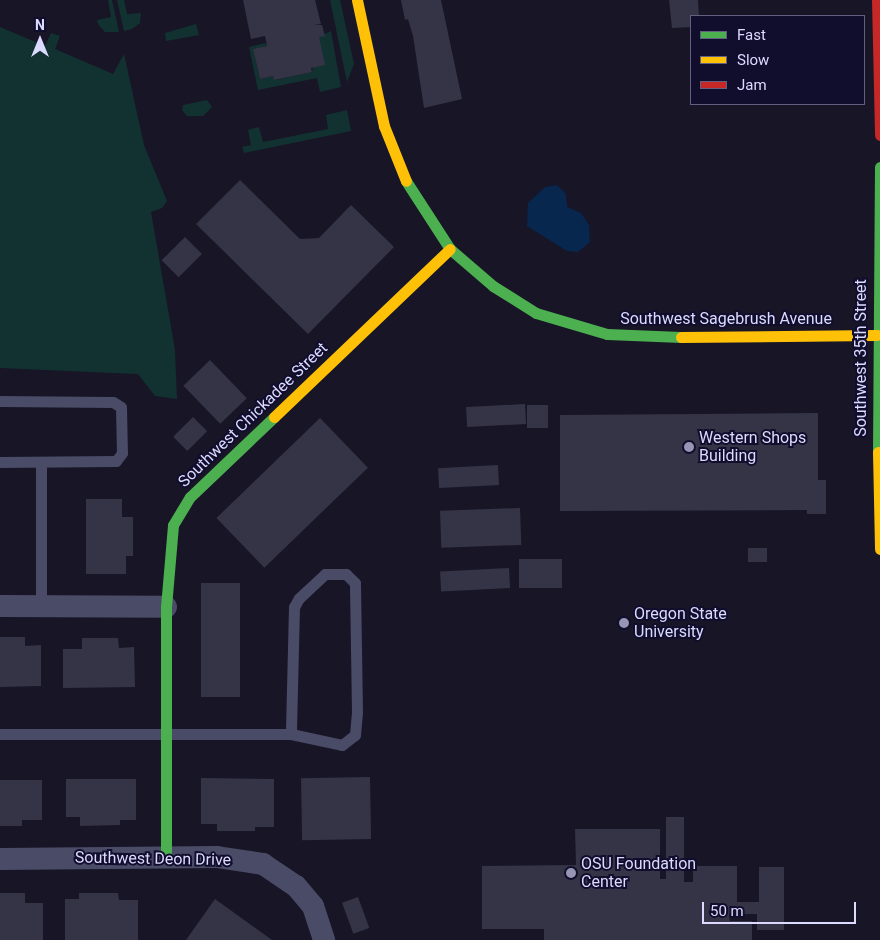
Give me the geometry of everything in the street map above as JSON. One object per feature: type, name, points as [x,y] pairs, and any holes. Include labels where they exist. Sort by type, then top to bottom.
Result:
[{"type":"street","name":"Southwest Sagebrush Avenue","points":[[357,0],[391,149],[411,193],[450,249],[493,286],[536,313],[607,334],[650,338],[877,335]]},
{"type":"street","points":[[877,0],[880,135]]},
{"type":"street","name":"Southwest 35th Street","points":[[880,167],[877,335],[880,549]]},
{"type":"street","name":"Southwest Chickadee Street","points":[[166,856],[166,607],[171,533],[190,497],[450,249]]},
{"type":"street","points":[[0,606],[166,607]]},
{"type":"street","name":"Southwest Deon Drive","points":[[0,859],[166,856],[217,857],[263,864],[296,886],[313,906],[324,940]]},
{"type":"lane","points":[[0,401],[113,402],[121,408],[122,453],[116,461],[0,462]]},
{"type":"lane","points":[[41,462],[41,606]]},
{"type":"lane","points":[[0,734],[167,736],[291,734],[342,744],[355,735],[357,712],[355,583],[346,574],[325,574],[299,598],[294,607],[291,734]]},
{"type":"green space","points":[[108,0],[112,0],[119,32],[105,32],[98,24],[97,20],[111,17]]},
{"type":"green space","points":[[117,0],[124,0],[127,14],[141,13],[140,23],[132,29],[124,31]]},
{"type":"green space","points":[[330,0],[340,0],[354,64],[347,82]]},
{"type":"green space","points":[[196,24],[199,35],[166,41],[165,33]]},
{"type":"green space","points":[[0,27],[45,46],[51,33],[60,36],[55,49],[113,74],[124,54],[144,145],[167,201],[162,208],[151,212],[175,350],[177,399],[155,396],[138,374],[0,368]]},
{"type":"green space","points":[[331,31],[341,87],[320,92],[317,78],[258,90],[249,47],[266,43],[267,46],[253,49],[260,79],[273,76],[275,80],[312,72],[319,37]]},
{"type":"green space","points":[[207,100],[212,107],[203,116],[187,116],[182,110],[183,105]]},
{"type":"green space","points":[[347,110],[351,131],[244,153],[242,147],[251,145],[248,130],[259,127],[263,142],[328,129],[326,115]]},
{"type":"water","points":[[557,185],[566,194],[567,207],[581,213],[589,225],[590,242],[578,252],[567,251],[527,226],[528,203],[545,187]]},
{"type":"building","points":[[243,0],[315,0],[321,24],[314,25],[322,25],[325,36],[319,37],[325,65],[311,68],[312,72],[274,80],[273,76],[260,79],[253,49],[267,46],[266,40],[265,36],[251,39]]},
{"type":"building","points":[[401,0],[441,0],[462,99],[424,108],[413,36],[408,19],[405,20]]},
{"type":"building","points":[[669,0],[698,0],[699,15],[690,15],[690,27],[672,28]]},
{"type":"building","points":[[240,180],[300,239],[319,238],[351,205],[394,247],[308,334],[196,224]]},
{"type":"building","points":[[185,237],[202,254],[179,277],[162,260]]},
{"type":"building","points":[[210,360],[247,398],[220,424],[183,386]]},
{"type":"building","points":[[525,404],[526,424],[467,427],[466,407]]},
{"type":"building","points":[[527,405],[548,405],[548,428],[527,428]]},
{"type":"building","name":"Western Shops Building","points":[[818,413],[818,480],[826,480],[826,514],[807,514],[807,510],[560,511],[560,415]]},
{"type":"building","points":[[193,417],[207,431],[187,451],[173,437]]},
{"type":"building","points":[[320,418],[368,468],[264,568],[216,518]]},
{"type":"building","points":[[498,465],[499,485],[439,488],[438,468]]},
{"type":"building","points":[[86,499],[122,499],[122,517],[133,517],[133,556],[126,556],[126,574],[86,574]]},
{"type":"building","points":[[520,508],[521,545],[441,548],[440,511]]},
{"type":"building","points":[[748,548],[767,548],[767,562],[748,562]]},
{"type":"building","points":[[519,559],[562,559],[562,588],[519,588]]},
{"type":"building","points":[[509,568],[510,588],[441,592],[440,572]]},
{"type":"building","points":[[201,583],[240,583],[240,697],[201,697]]},
{"type":"building","points":[[0,637],[25,637],[25,646],[41,645],[41,686],[0,687]]},
{"type":"building","points":[[82,638],[118,638],[119,648],[134,647],[135,687],[63,688],[63,649],[82,649]]},
{"type":"building","points":[[370,777],[371,839],[302,840],[301,778]]},
{"type":"building","points":[[201,778],[274,779],[274,827],[255,827],[255,831],[217,831],[217,824],[201,824]]},
{"type":"building","points":[[66,779],[136,779],[136,820],[120,820],[120,825],[80,826],[80,817],[66,817]]},
{"type":"building","points":[[0,780],[42,780],[42,820],[22,820],[22,826],[0,826]]},
{"type":"building","name":"OSU Foundation Center","points":[[666,817],[684,817],[684,882],[693,882],[693,866],[737,866],[737,902],[759,902],[759,867],[784,867],[784,930],[757,930],[757,914],[729,914],[730,921],[752,921],[752,940],[544,940],[544,929],[482,929],[482,866],[576,865],[575,829],[660,829],[660,879],[666,879]]},
{"type":"building","points":[[0,893],[25,893],[25,903],[43,903],[43,940],[0,940]]},
{"type":"building","points":[[79,893],[118,893],[119,900],[138,900],[138,940],[65,940],[65,899],[79,899]]},
{"type":"building","points":[[358,897],[369,928],[353,934],[342,903]]},
{"type":"building","points":[[215,899],[272,940],[186,940]]},
{"type":"traffic: fast","points":[[878,452],[880,167]]},
{"type":"traffic: fast","points":[[406,181],[450,249],[493,286],[536,313],[607,334],[681,337]]},
{"type":"traffic: fast","points":[[166,856],[166,607],[173,525],[190,497],[274,417]]},
{"type":"traffic: slow","points":[[357,0],[384,126],[406,181]]},
{"type":"traffic: slow","points":[[274,417],[450,249]]},
{"type":"traffic: slow","points":[[681,337],[877,335]]},
{"type":"traffic: slow","points":[[878,452],[880,549]]},
{"type":"traffic: jam","points":[[877,0],[880,135]]},
{"type":"place","name":"Western Shops Building","points":[[689,447]]},
{"type":"place","name":"Oregon State University","points":[[624,623]]},
{"type":"place","name":"OSU Foundation Center","points":[[571,873]]}]
